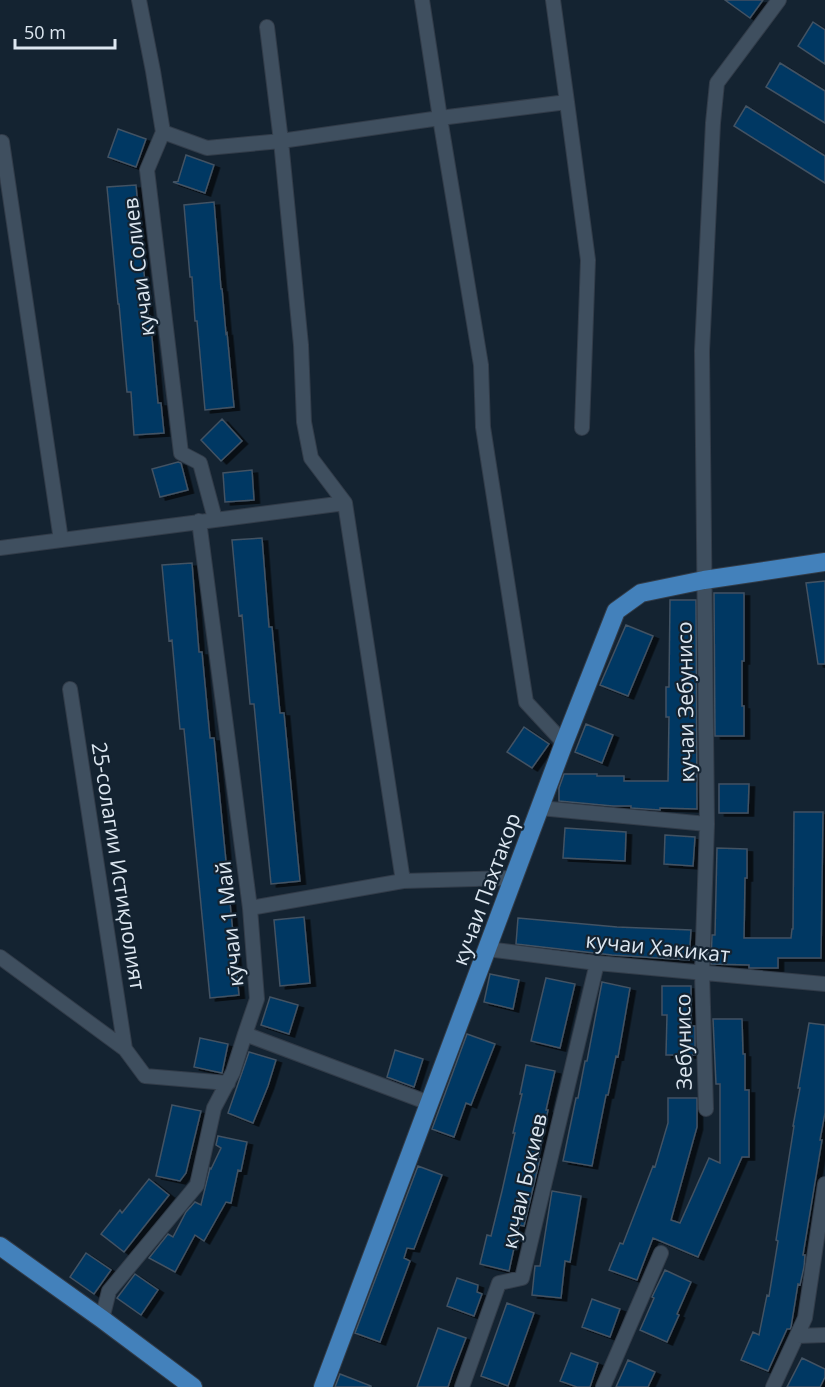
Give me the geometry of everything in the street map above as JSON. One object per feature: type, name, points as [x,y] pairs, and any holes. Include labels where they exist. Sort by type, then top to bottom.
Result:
[{"type":"main road","name":"кучаи Пахтакор","points":[[323,1387],[564,743],[616,611],[641,593],[704,580],[825,562]]},
{"type":"main road","points":[[0,1246],[102,1318],[193,1387]]},
{"type":"street","points":[[139,0],[163,132],[207,148],[281,141],[567,102]]},
{"type":"street","points":[[422,0],[481,365],[483,427],[526,702],[564,743]]},
{"type":"street","points":[[553,0],[588,260],[582,428]]},
{"type":"street","name":"кучаи Зебунисо","points":[[702,973],[707,824],[702,351],[713,123],[717,82],[779,0]]},
{"type":"street","points":[[267,27],[281,141],[301,345],[304,422],[311,458],[345,503],[403,881]]},
{"type":"street","name":"кучаи Солиев","points":[[163,132],[147,170],[181,453],[200,463],[215,519]]},
{"type":"street","points":[[2,142],[61,540]]},
{"type":"street","points":[[0,548],[345,503]]},
{"type":"street","name":"кӯчаи 1 Май","points":[[102,1318],[109,1291],[197,1185],[214,1108],[233,1072],[257,999],[250,908],[199,521]]},
{"type":"street","name":"25-солагии Истиқлолият","points":[[70,689],[125,1049]]},
{"type":"street","points":[[540,808],[707,824]]},
{"type":"street","points":[[250,908],[403,881],[514,878]]},
{"type":"street","name":"кучаи Хакикат","points":[[487,949],[597,963],[825,984]]},
{"type":"street","name":"25-солагии Истиқлолият","points":[[0,957],[125,1049],[145,1076],[228,1083]]},
{"type":"street","name":"кучаи Бокиев","points":[[462,1387],[500,1283],[522,1278],[597,963]]},
{"type":"street","name":"Зебунисо","points":[[702,973],[706,1109]]},
{"type":"street","points":[[245,1034],[429,1103]]},
{"type":"street","points":[[772,1387],[805,1318],[825,1184]]},
{"type":"street","points":[[603,1387],[661,1253]]},
{"type":"street","points":[[797,1336],[825,1335]]},
{"type":"building","points":[[725,0],[763,0],[750,18]]},
{"type":"building","points":[[813,22],[825,30],[825,64],[798,46]]},
{"type":"building","points":[[780,63],[825,91],[825,123],[766,87]]},
{"type":"building","points":[[746,106],[825,156],[825,183],[734,126]]},
{"type":"building","points":[[118,129],[146,139],[136,167],[108,157]]},
{"type":"building","points":[[186,155],[214,165],[205,193],[173,182],[179,181]]},
{"type":"building","points":[[136,185],[148,316],[150,316],[158,403],[161,403],[164,433],[134,435],[131,392],[127,392],[107,187]]},
{"type":"building","points":[[214,202],[234,407],[205,410],[184,205]]},
{"type":"building","points":[[222,419],[242,441],[221,461],[201,440]]},
{"type":"building","points":[[181,463],[188,490],[160,497],[152,469]]},
{"type":"building","points":[[252,470],[254,500],[225,502],[223,473]]},
{"type":"building","points":[[262,538],[269,627],[272,627],[280,713],[284,713],[300,881],[271,884],[254,704],[250,704],[232,540]]},
{"type":"building","points":[[192,563],[199,652],[202,652],[210,738],[214,738],[239,995],[210,998],[184,729],[180,729],[162,565]]},
{"type":"building","points":[[825,581],[825,664],[818,664],[806,583]]},
{"type":"building","points":[[714,593],[744,593],[742,706],[744,706],[744,736],[715,736]]},
{"type":"building","points":[[670,600],[696,600],[697,809],[660,808],[660,810],[559,801],[559,788],[564,774],[624,776],[624,781],[668,781],[669,717],[666,717],[666,687],[669,687]]},
{"type":"building","points":[[626,625],[653,636],[628,696],[600,685]]},
{"type":"building","points":[[586,724],[613,735],[602,763],[575,752]]},
{"type":"building","points":[[524,727],[549,744],[532,768],[507,752]]},
{"type":"building","points":[[719,784],[749,784],[748,813],[719,813]]},
{"type":"building","points":[[794,812],[823,812],[821,958],[778,958],[778,968],[711,964],[712,935],[715,935],[717,848],[747,849],[744,938],[791,938]]},
{"type":"building","points":[[565,828],[626,832],[625,861],[563,858]]},
{"type":"building","points":[[665,835],[695,837],[693,866],[664,864]]},
{"type":"building","points":[[304,917],[310,983],[280,986],[274,920]]},
{"type":"building","points":[[518,918],[617,927],[691,930],[689,960],[612,955],[516,944]]},
{"type":"building","points":[[490,974],[519,980],[513,1009],[484,1002]]},
{"type":"building","points":[[546,978],[575,984],[560,1048],[531,1041]]},
{"type":"building","points":[[602,982],[630,988],[618,1057],[616,1056],[608,1095],[606,1095],[592,1166],[563,1161],[576,1098],[578,1098],[585,1061],[587,1061]]},
{"type":"building","points":[[662,986],[691,986],[691,1026],[695,1026],[695,1055],[666,1055],[667,1015],[662,1015]]},
{"type":"building","points":[[270,997],[298,1005],[289,1034],[261,1025]]},
{"type":"building","points":[[713,1019],[742,1019],[745,1090],[749,1090],[749,1157],[742,1157],[698,1257],[653,1238],[637,1280],[609,1270],[620,1243],[623,1244],[653,1166],[655,1167],[668,1123],[668,1098],[697,1098],[697,1127],[671,1220],[680,1223],[709,1158],[720,1163],[720,1084],[716,1084]]},
{"type":"building","points":[[809,1023],[825,1025],[825,1113],[820,1140],[822,1140],[803,1255],[805,1255],[804,1267],[800,1285],[798,1284],[791,1327],[787,1329],[768,1371],[741,1360],[753,1332],[759,1335],[767,1295],[769,1296]]},
{"type":"building","points":[[467,1034],[495,1044],[471,1105],[466,1103],[454,1137],[432,1129]]},
{"type":"building","points":[[200,1038],[228,1044],[222,1073],[194,1067]]},
{"type":"building","points":[[395,1050],[423,1059],[414,1087],[387,1077]]},
{"type":"building","points":[[249,1052],[276,1060],[253,1123],[228,1113]]},
{"type":"building","points":[[526,1065],[555,1071],[546,1110],[548,1110],[538,1158],[540,1159],[524,1226],[519,1225],[509,1271],[480,1264],[487,1235],[491,1236],[502,1191],[515,1133],[513,1133]]},
{"type":"building","points":[[172,1105],[201,1111],[186,1173],[180,1181],[156,1176]]},
{"type":"building","points":[[218,1136],[247,1142],[231,1203],[226,1202],[204,1241],[195,1235],[175,1272],[149,1258],[168,1234],[173,1237],[186,1212],[195,1202],[201,1205],[210,1168],[221,1148],[216,1145]]},
{"type":"building","points":[[418,1166],[442,1175],[414,1249],[407,1248],[404,1258],[410,1261],[380,1342],[355,1333]]},
{"type":"building","points":[[149,1179],[169,1195],[124,1252],[101,1234],[120,1210],[122,1213]]},
{"type":"building","points":[[552,1191],[581,1196],[570,1262],[565,1261],[561,1298],[532,1295],[535,1266],[540,1266]]},
{"type":"building","points":[[86,1253],[111,1270],[94,1294],[70,1277]]},
{"type":"building","points":[[665,1270],[691,1282],[667,1342],[640,1330]]},
{"type":"building","points":[[135,1274],[158,1290],[141,1315],[117,1298]]},
{"type":"building","points":[[457,1278],[478,1285],[477,1292],[482,1294],[474,1316],[447,1306]]},
{"type":"building","points":[[592,1299],[620,1309],[610,1337],[582,1327]]},
{"type":"building","points":[[507,1303],[534,1313],[508,1386],[481,1376]]},
{"type":"building","points":[[438,1328],[466,1338],[448,1387],[417,1387]]},
{"type":"building","points":[[571,1353],[598,1363],[590,1387],[577,1387],[560,1381]]},
{"type":"building","points":[[802,1358],[825,1369],[825,1377],[820,1387],[787,1387]]},
{"type":"building","points":[[628,1360],[655,1372],[648,1387],[616,1387]]},
{"type":"building","points":[[340,1374],[371,1386],[371,1387],[335,1387]]}]
